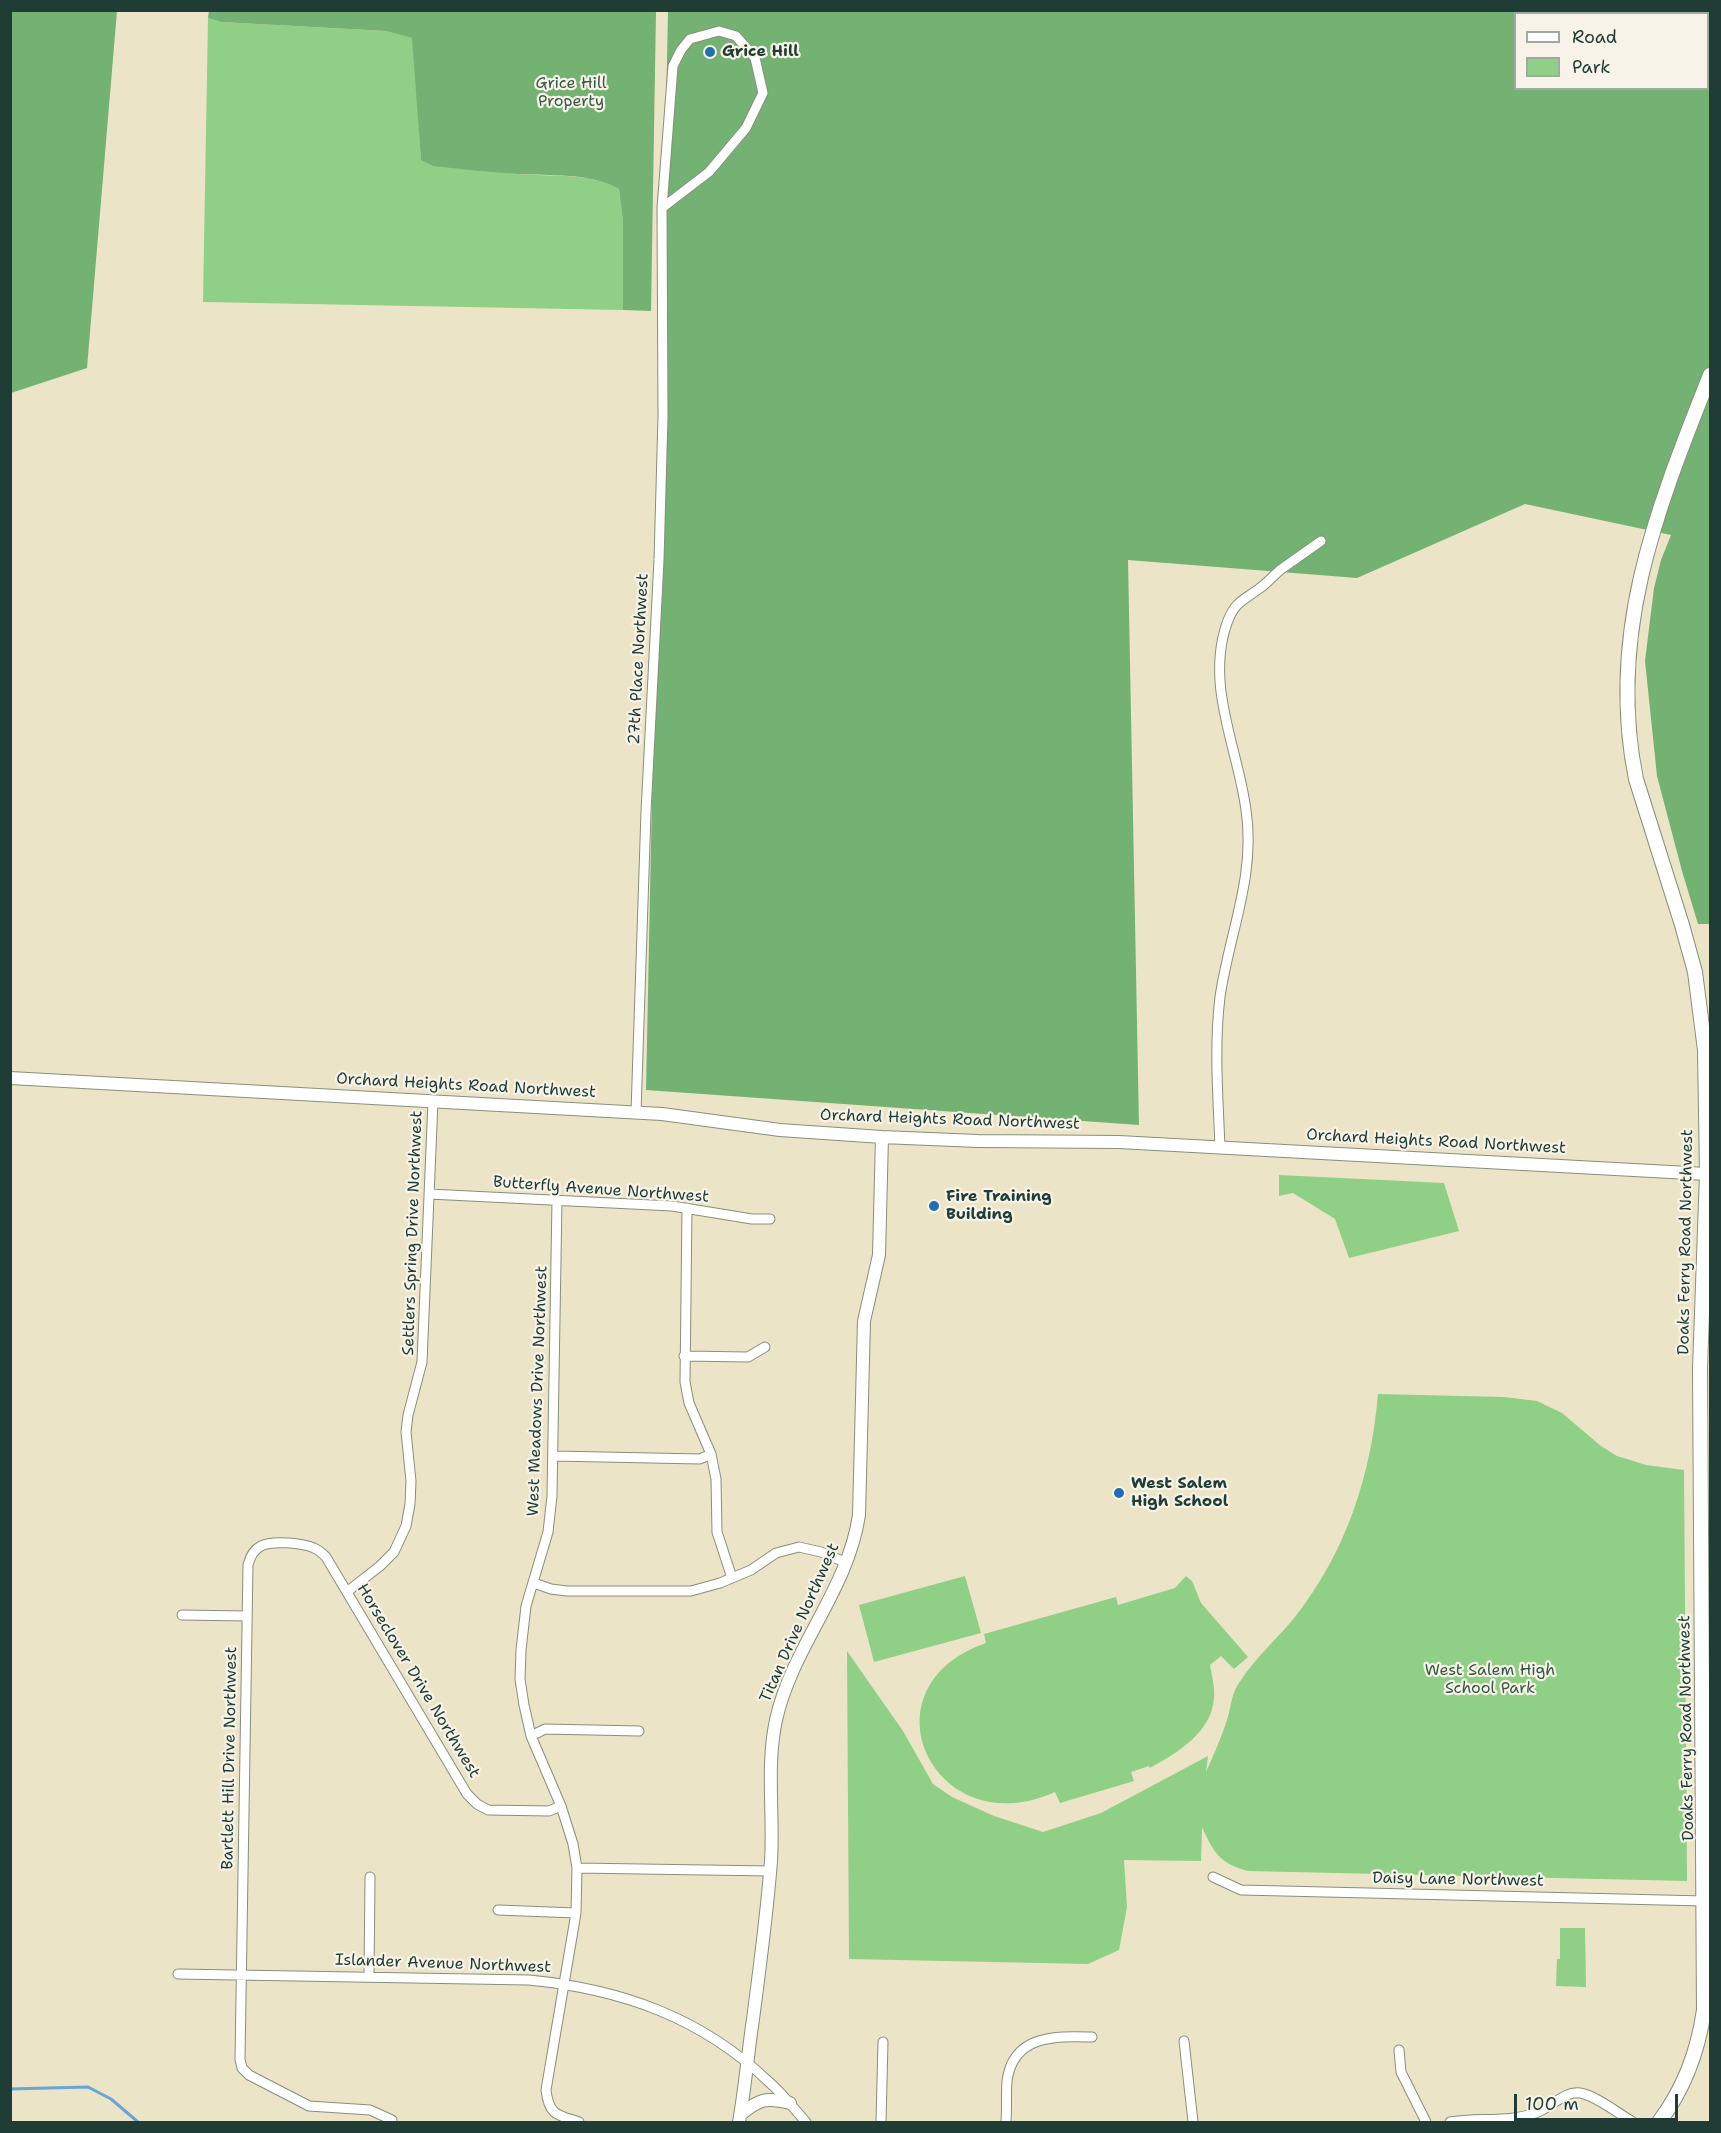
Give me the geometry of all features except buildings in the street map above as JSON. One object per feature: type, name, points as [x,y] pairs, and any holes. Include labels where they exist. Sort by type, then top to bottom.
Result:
[{"type":"main road","name":"Doaks Ferry Road Northwest","points":[[1659,2122],[1682,2088],[1701,2032],[1704,2010],[1700,1368],[1708,1174],[1705,1050],[1697,986],[1682,925],[1636,779],[1629,734],[1627,689],[1630,646],[1644,558],[1671,475],[1710,375]]},
{"type":"street","name":"27th Place Northwest","points":[[636,1112],[663,416],[662,208],[673,66],[690,39],[719,30],[736,36],[755,58],[763,93],[746,128],[709,172],[662,208]]},
{"type":"street","points":[[1220,1147],[1218,1018],[1224,977],[1245,883],[1247,812],[1221,697],[1219,653],[1232,612],[1243,598],[1259,589],[1321,541]]},
{"type":"street","name":"Orchard Heights Road Northwest","points":[[10,1078],[636,1112],[694,1117],[800,1132],[882,1137],[978,1141],[1089,1141],[1708,1174]]},
{"type":"street","name":"Settlers Spring Drive Northwest","points":[[348,1591],[394,1552],[406,1526],[410,1504],[411,1481],[406,1432],[422,1362],[433,1101]]},
{"type":"street","name":"Titan Drive Northwest","points":[[740,2119],[768,1908],[772,1750],[778,1713],[793,1672],[833,1596],[847,1563],[857,1530],[864,1321],[879,1255],[882,1137]]},
{"type":"street","name":"Butterfly Avenue Northwest","points":[[429,1194],[687,1208],[752,1219],[770,1219]]},
{"type":"street","name":"West Meadows Drive Northwest","points":[[557,1200],[554,1456],[548,1532],[526,1606],[520,1650],[523,1697],[531,1736],[561,1806],[573,1844],[576,1868],[576,1913],[546,2090],[548,2104],[552,2110],[561,2117],[579,2122]]},
{"type":"street","points":[[687,1208],[685,1382],[689,1403],[711,1454],[717,1479],[717,1532],[732,1578]]},
{"type":"street","points":[[684,1356],[748,1357],[765,1347]]},
{"type":"street","points":[[554,1456],[700,1459],[711,1454]]},
{"type":"street","name":"Horseclover Drive Northwest","points":[[260,1546],[270,1543],[300,1544],[315,1548],[326,1557],[467,1794],[477,1804],[488,1809],[549,1811],[561,1806]]},
{"type":"street","name":"Bartlett Hill Drive Northwest","points":[[260,1546],[251,1555],[248,1565],[240,2059],[242,2068],[249,2075],[309,2106],[370,2110],[392,2120]]},
{"type":"street","points":[[534,1583],[551,1589],[567,1591],[691,1591],[732,1578],[751,1570],[776,1553],[799,1547],[821,1552],[847,1563]]},
{"type":"street","points":[[182,1615],[247,1616]]},
{"type":"street","points":[[531,1736],[545,1730],[639,1731]]},
{"type":"street","points":[[576,1868],[770,1871]]},
{"type":"street","points":[[369,1977],[370,1877]]},
{"type":"street","name":"Daisy Lane Northwest","points":[[1213,1877],[1241,1890],[1705,1901]]},
{"type":"street","points":[[498,1910],[576,1913]]},
{"type":"street","name":"Islander Avenue Northwest","points":[[178,1974],[529,1980],[565,1983],[613,1993],[669,2014],[717,2041],[769,2081],[806,2122]]},
{"type":"street","points":[[1006,2122],[1007,2079],[1013,2061],[1023,2050],[1034,2042],[1046,2038],[1092,2037]]},
{"type":"street","points":[[1184,2041],[1193,2122]]},
{"type":"street","points":[[881,2122],[883,2042]]},
{"type":"street","points":[[1399,2050],[1401,2072],[1426,2122]]},
{"type":"street","points":[[1450,2122],[1497,2119],[1537,2113],[1568,2094],[1577,2092],[1588,2095],[1633,2122]]},
{"type":"street","points":[[740,2119],[761,2100],[790,2103]]},
{"type":"green space","name":"Grice Hill Property","points":[[209,10],[656,11],[651,311],[623,310],[623,222],[619,189],[582,177],[433,166],[421,160],[412,38],[386,31],[221,22],[208,18]]},
{"type":"green space","points":[[10,11],[117,11],[87,368],[11,393]]},
{"type":"green space","points":[[668,11],[1710,11],[1710,924],[1698,924],[1657,776],[1645,661],[1654,588],[1661,560],[1671,535],[1525,504],[1357,578],[1128,560],[1139,1125],[646,1090]]},
{"type":"green space","points":[[208,18],[221,22],[386,31],[413,38],[421,160],[506,173],[570,176],[595,180],[619,189],[623,222],[623,310],[203,302]]},
{"type":"green space","points":[[1279,1175],[1444,1183],[1459,1231],[1349,1258],[1335,1219],[1293,1193],[1279,1196]]},
{"type":"green space","name":"West Salem High School Park","points":[[1378,1394],[1504,1397],[1537,1401],[1562,1413],[1601,1446],[1617,1456],[1646,1465],[1684,1470],[1687,1881],[1248,1871],[1230,1864],[1219,1856],[1202,1827],[1201,1861],[1124,1860],[1127,1907],[1119,1950],[1088,1964],[849,1959],[847,1651],[903,1731],[933,1784],[952,1797],[994,1816],[1043,1832],[1101,1813],[1208,1756],[1206,1772],[1223,1731],[1237,1687],[1245,1674],[1295,1617],[1313,1592],[1342,1539],[1362,1483],[1375,1424]]},
{"type":"green space","points":[[965,1576],[981,1633],[874,1662],[859,1605]]},
{"type":"green space","points":[[1186,1576],[1192,1581],[1201,1603],[1248,1657],[1234,1669],[1221,1656],[1210,1665],[1214,1690],[1212,1710],[1200,1731],[1182,1748],[1150,1768],[1149,1766],[1131,1772],[1134,1781],[1060,1803],[1055,1792],[1012,1803],[975,1798],[946,1781],[927,1755],[920,1724],[926,1693],[947,1664],[986,1643],[984,1634],[1116,1597],[1118,1605],[1175,1588]]},
{"type":"green space","points":[[1560,1928],[1585,1928],[1586,1987],[1556,1986],[1557,1959],[1560,1959]]},
{"type":"waterway","points":[[10,2089],[88,2087],[111,2099],[138,2122]]},
{"type":"place","name":"Grice Hill","points":[[710,52]]},
{"type":"place","name":"Fire Training Building","points":[[934,1206]]},
{"type":"place","name":"West Salem High School","points":[[1119,1493]]}]
